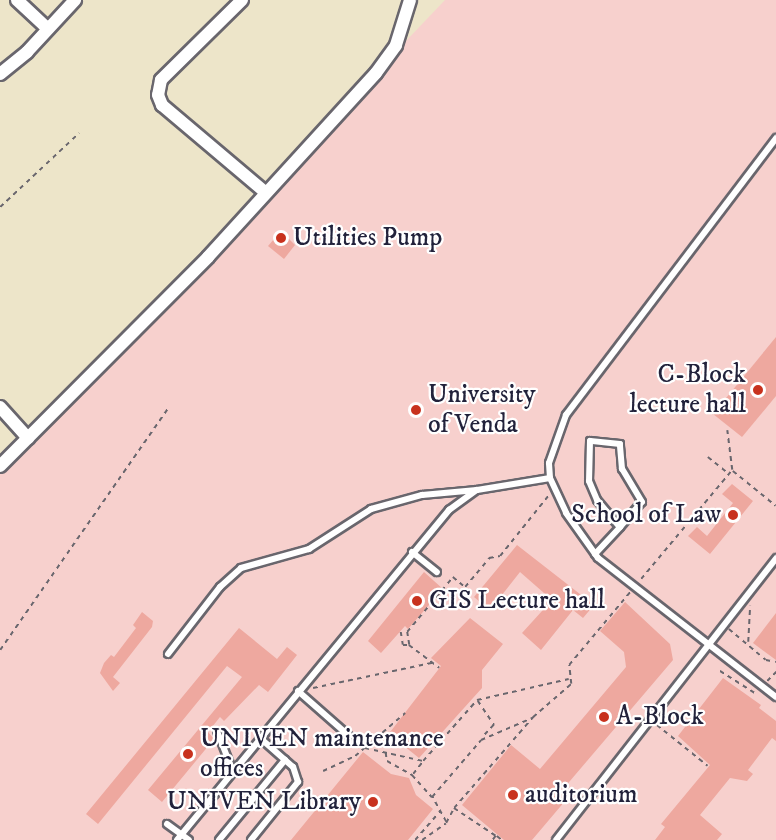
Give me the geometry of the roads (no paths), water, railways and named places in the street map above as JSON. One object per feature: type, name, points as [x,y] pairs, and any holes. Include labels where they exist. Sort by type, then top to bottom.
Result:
[{"type":"street","points":[[17,0],[48,29]]},
{"type":"street","points":[[0,74],[75,0]]},
{"type":"street","points":[[242,0],[161,80],[158,95],[162,105],[266,193]]},
{"type":"street","points":[[0,466],[141,327],[389,58],[410,0]]},
{"type":"street","points":[[0,407],[28,438]]},
{"type":"lane","points":[[776,138],[566,415],[549,463],[553,490],[595,554],[633,588],[776,697]]},
{"type":"lane","points":[[595,554],[620,527],[642,502],[622,469],[620,444],[590,441],[589,482],[597,500],[620,527]]},
{"type":"lane","points":[[168,654],[230,576],[241,568],[309,549],[371,509],[430,494],[477,490],[550,478]]},
{"type":"lane","points":[[179,837],[232,769],[412,552],[449,510],[477,490]]},
{"type":"lane","points":[[412,552],[436,572]]},
{"type":"lane","points":[[556,840],[776,558]]},
{"type":"lane","points":[[298,691],[348,735]]},
{"type":"lane","points":[[217,730],[232,769]]},
{"type":"lane","points":[[251,840],[296,786],[295,771],[260,737]]},
{"type":"lane","points":[[219,840],[285,760]]},
{"type":"lane","points":[[167,824],[179,837],[189,840]]},
{"type":"place","name":"Utilities Pump","points":[[281,238]]},
{"type":"place","name":"C-Block lecture hall","points":[[758,390]]},
{"type":"place","name":"University of Venda","points":[[416,410]]},
{"type":"place","name":"School of Law","points":[[733,515]]},
{"type":"place","name":"GIS Lecture hall","points":[[417,601]]},
{"type":"place","name":"A-Block","points":[[604,717]]},
{"type":"place","name":"UNIVEN maintenance offices","points":[[188,754]]},
{"type":"place","name":"auditorium","points":[[513,795]]},
{"type":"place","name":"UNIVEN Library","points":[[373,802]]}]
